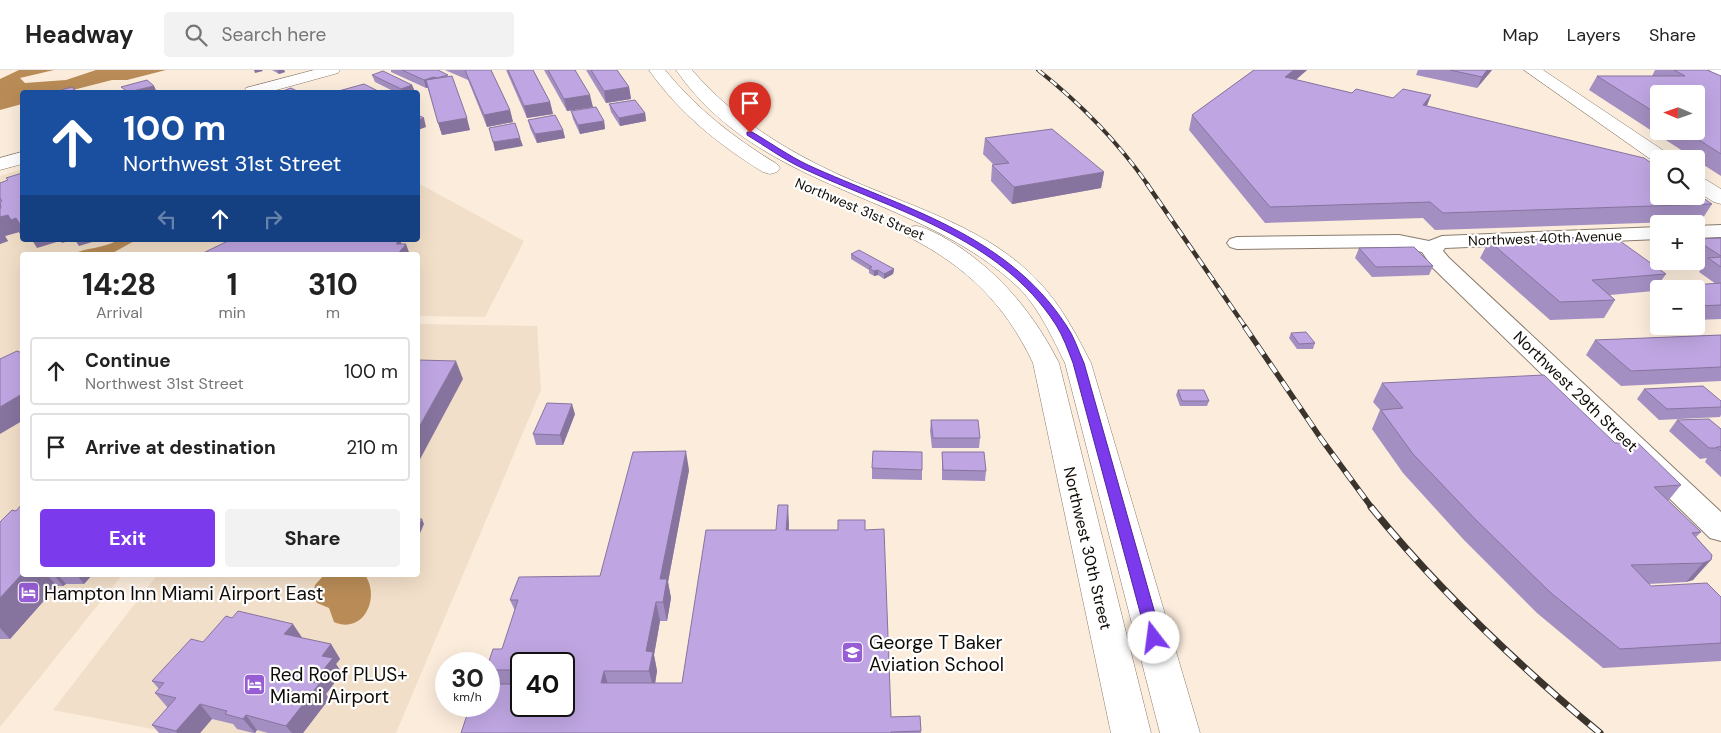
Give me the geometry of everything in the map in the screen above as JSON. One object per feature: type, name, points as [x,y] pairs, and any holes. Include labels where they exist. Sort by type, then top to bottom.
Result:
[{"type":"street","points":[[259,90],[332,70]]},
{"type":"street","name":"Northwest 31st Street","points":[[657,70],[695,115],[746,154],[795,181],[920,234],[955,254],[1009,302],[1029,329],[1046,363]]},
{"type":"street","name":"Northwest 31st Street","points":[[684,70],[704,94],[727,115],[785,156],[819,174],[938,223],[988,250],[1007,265],[1048,306],[1062,326],[1078,363],[1180,733]]},
{"type":"street","points":[[1532,70],[1650,150]]},
{"type":"street","points":[[1716,70],[1721,73]]},
{"type":"street","points":[[0,164],[20,159]]},
{"type":"street","points":[[1705,188],[1721,198]]},
{"type":"street","points":[[1705,232],[1721,231]]},
{"type":"street","name":"Northwest 40th Avenue","points":[[1237,243],[1398,240],[1432,249],[1442,242],[1650,233]]},
{"type":"street","name":"Northwest 29th Street","points":[[1432,249],[1441,263],[1721,530]]},
{"type":"street","name":"Northwest 30th Street","points":[[1046,363],[1131,733]]},
{"type":"shaded area","points":[[19,70],[54,70],[20,78],[25,83],[66,80],[96,70],[166,70],[127,80],[112,80],[73,90],[20,90],[20,105],[0,110],[0,79]]},
{"type":"shaded area","points":[[20,170],[20,242],[420,242],[420,184],[524,241],[485,317],[420,316],[420,252],[20,252],[20,577],[120,577],[0,727],[0,176]]},
{"type":"shaded area","points":[[132,242],[114,252],[80,252],[106,245]]},
{"type":"shaded area","points":[[420,324],[537,326],[541,390],[396,733],[174,733],[53,710],[155,577],[420,577]]},
{"type":"shaded area","points":[[322,577],[366,577],[371,594],[370,603],[361,619],[344,625],[334,622],[329,608],[317,603],[313,597],[315,585]]},
{"type":"building","points":[[402,70],[438,70],[448,75],[424,80]]},
{"type":"building","points":[[465,70],[491,70],[510,110],[484,115]]},
{"type":"building","points":[[508,70],[533,70],[550,102],[524,106]]},
{"type":"building","points":[[548,70],[575,70],[590,95],[564,99]]},
{"type":"building","points":[[591,70],[617,70],[629,87],[604,91]]},
{"type":"building","points":[[1254,70],[1294,70],[1285,77],[1352,93],[1356,89],[1393,98],[1403,89],[1431,95],[1423,105],[1644,158],[1650,162],[1650,205],[1682,205],[1443,213],[1430,202],[1270,207],[1192,115]]},
{"type":"building","points":[[1450,70],[1487,70],[1482,77]]},
{"type":"building","points":[[1674,70],[1707,70],[1721,76],[1721,154],[1699,140],[1705,140],[1705,85],[1650,85],[1650,109],[1597,76],[1685,76]]},
{"type":"building","points":[[383,71],[412,85],[401,89],[372,75]]},
{"type":"building","points":[[452,76],[467,118],[438,123],[426,80]]},
{"type":"building","points":[[147,80],[154,86],[137,90],[125,90],[121,87]]},
{"type":"building","points":[[364,84],[376,90],[342,90]]},
{"type":"building","points":[[72,87],[75,90],[61,90]]},
{"type":"building","points":[[635,100],[645,113],[619,118],[609,104]]},
{"type":"building","points":[[596,107],[604,121],[578,125],[571,111]]},
{"type":"building","points":[[555,115],[563,130],[535,134],[528,120]]},
{"type":"building","points":[[515,123],[520,138],[493,142],[489,128]]},
{"type":"building","points":[[1052,129],[1104,172],[1014,187],[992,165],[1009,163],[985,138]]},
{"type":"building","points":[[20,174],[20,224],[16,218],[11,220],[8,215],[0,217],[0,202],[2,201],[0,198],[0,183],[8,180],[6,178]]},
{"type":"building","points":[[1705,199],[1712,204],[1705,204]]},
{"type":"building","points":[[1613,236],[1650,263],[1650,270],[1660,270],[1666,274],[1592,280],[1615,300],[1560,302],[1489,241]]},
{"type":"building","points":[[1721,238],[1721,256],[1705,246],[1705,239]]},
{"type":"building","points":[[226,242],[398,242],[396,244],[406,244],[399,252],[205,252]]},
{"type":"building","points":[[1414,247],[1433,266],[1376,267],[1359,248]]},
{"type":"building","points":[[859,250],[894,269],[884,274],[878,270],[874,271],[869,268],[872,267],[851,254]]},
{"type":"building","points":[[1721,257],[1721,267],[1708,258]]},
{"type":"building","points":[[1721,283],[1721,305],[1705,306],[1705,284]]},
{"type":"building","points":[[1306,332],[1315,343],[1299,344],[1291,333]]},
{"type":"building","points":[[1721,335],[1721,367],[1631,371],[1595,340]]},
{"type":"building","points":[[17,351],[20,352],[20,395],[0,407],[0,359]]},
{"type":"building","points":[[420,360],[456,361],[420,425]]},
{"type":"building","points":[[1544,375],[1615,443],[1637,442],[1681,485],[1654,487],[1701,532],[1692,533],[1712,555],[1711,560],[1703,563],[1631,565],[1651,586],[1707,583],[1721,597],[1721,643],[1620,649],[1551,593],[1476,520],[1413,454],[1381,410],[1403,408],[1382,383]]},
{"type":"building","points":[[1703,386],[1721,401],[1721,407],[1667,409],[1644,389]]},
{"type":"building","points":[[1178,390],[1204,390],[1209,401],[1182,401]]},
{"type":"building","points":[[547,403],[572,404],[560,435],[533,434]]},
{"type":"building","points":[[1709,419],[1721,429],[1721,447],[1709,448],[1677,420]]},
{"type":"building","points":[[931,420],[978,420],[980,438],[933,438]]},
{"type":"building","points":[[686,451],[660,579],[667,579],[663,602],[656,602],[646,651],[653,652],[649,671],[604,671],[601,683],[682,683],[706,530],[776,530],[778,505],[788,505],[786,530],[838,530],[838,520],[865,520],[865,530],[884,529],[891,717],[920,716],[921,731],[891,733],[461,733],[466,717],[500,717],[500,684],[510,684],[510,717],[575,717],[575,652],[510,652],[510,670],[500,670],[500,652],[492,652],[493,649],[502,649],[518,600],[510,600],[519,577],[600,576],[633,452]]},
{"type":"building","points":[[873,451],[922,452],[922,470],[872,468]]},
{"type":"building","points":[[942,452],[984,452],[986,471],[943,470]]},
{"type":"building","points":[[20,506],[20,576],[0,598],[0,522],[12,510],[16,511]]},
{"type":"building","name":"Red Roof PLUS+ Miami Airport","points":[[238,611],[293,624],[284,634],[331,644],[322,656],[333,658],[313,682],[319,684],[286,726],[246,715],[243,719],[225,714],[227,711],[200,704],[176,731],[152,725],[176,698],[155,693],[164,683],[152,681],[191,639],[203,642],[226,616],[232,618]]},
{"type":"railway","points":[[1038,70],[1097,123],[1124,153],[1148,185]]},
{"type":"railway","points":[[1147,184],[1246,328]]},
{"type":"railway","points":[[1245,327],[1322,440],[1372,508]]},
{"type":"railway","points":[[1371,507],[1424,568],[1480,626],[1600,733]]},
{"type":"place","name":"Hampton Inn Miami Airport East","points":[[28,593]]},
{"type":"place","name":"George T Baker Aviation School","points":[[853,653]]},
{"type":"place","name":"Red Roof PLUS+ Miami Airport","points":[[254,685]]},
{"type":"route","points":[[750,133],[803,166],[938,223],[974,241],[1007,265],[1048,306],[1062,326],[1078,363],[1154,638]]}]
